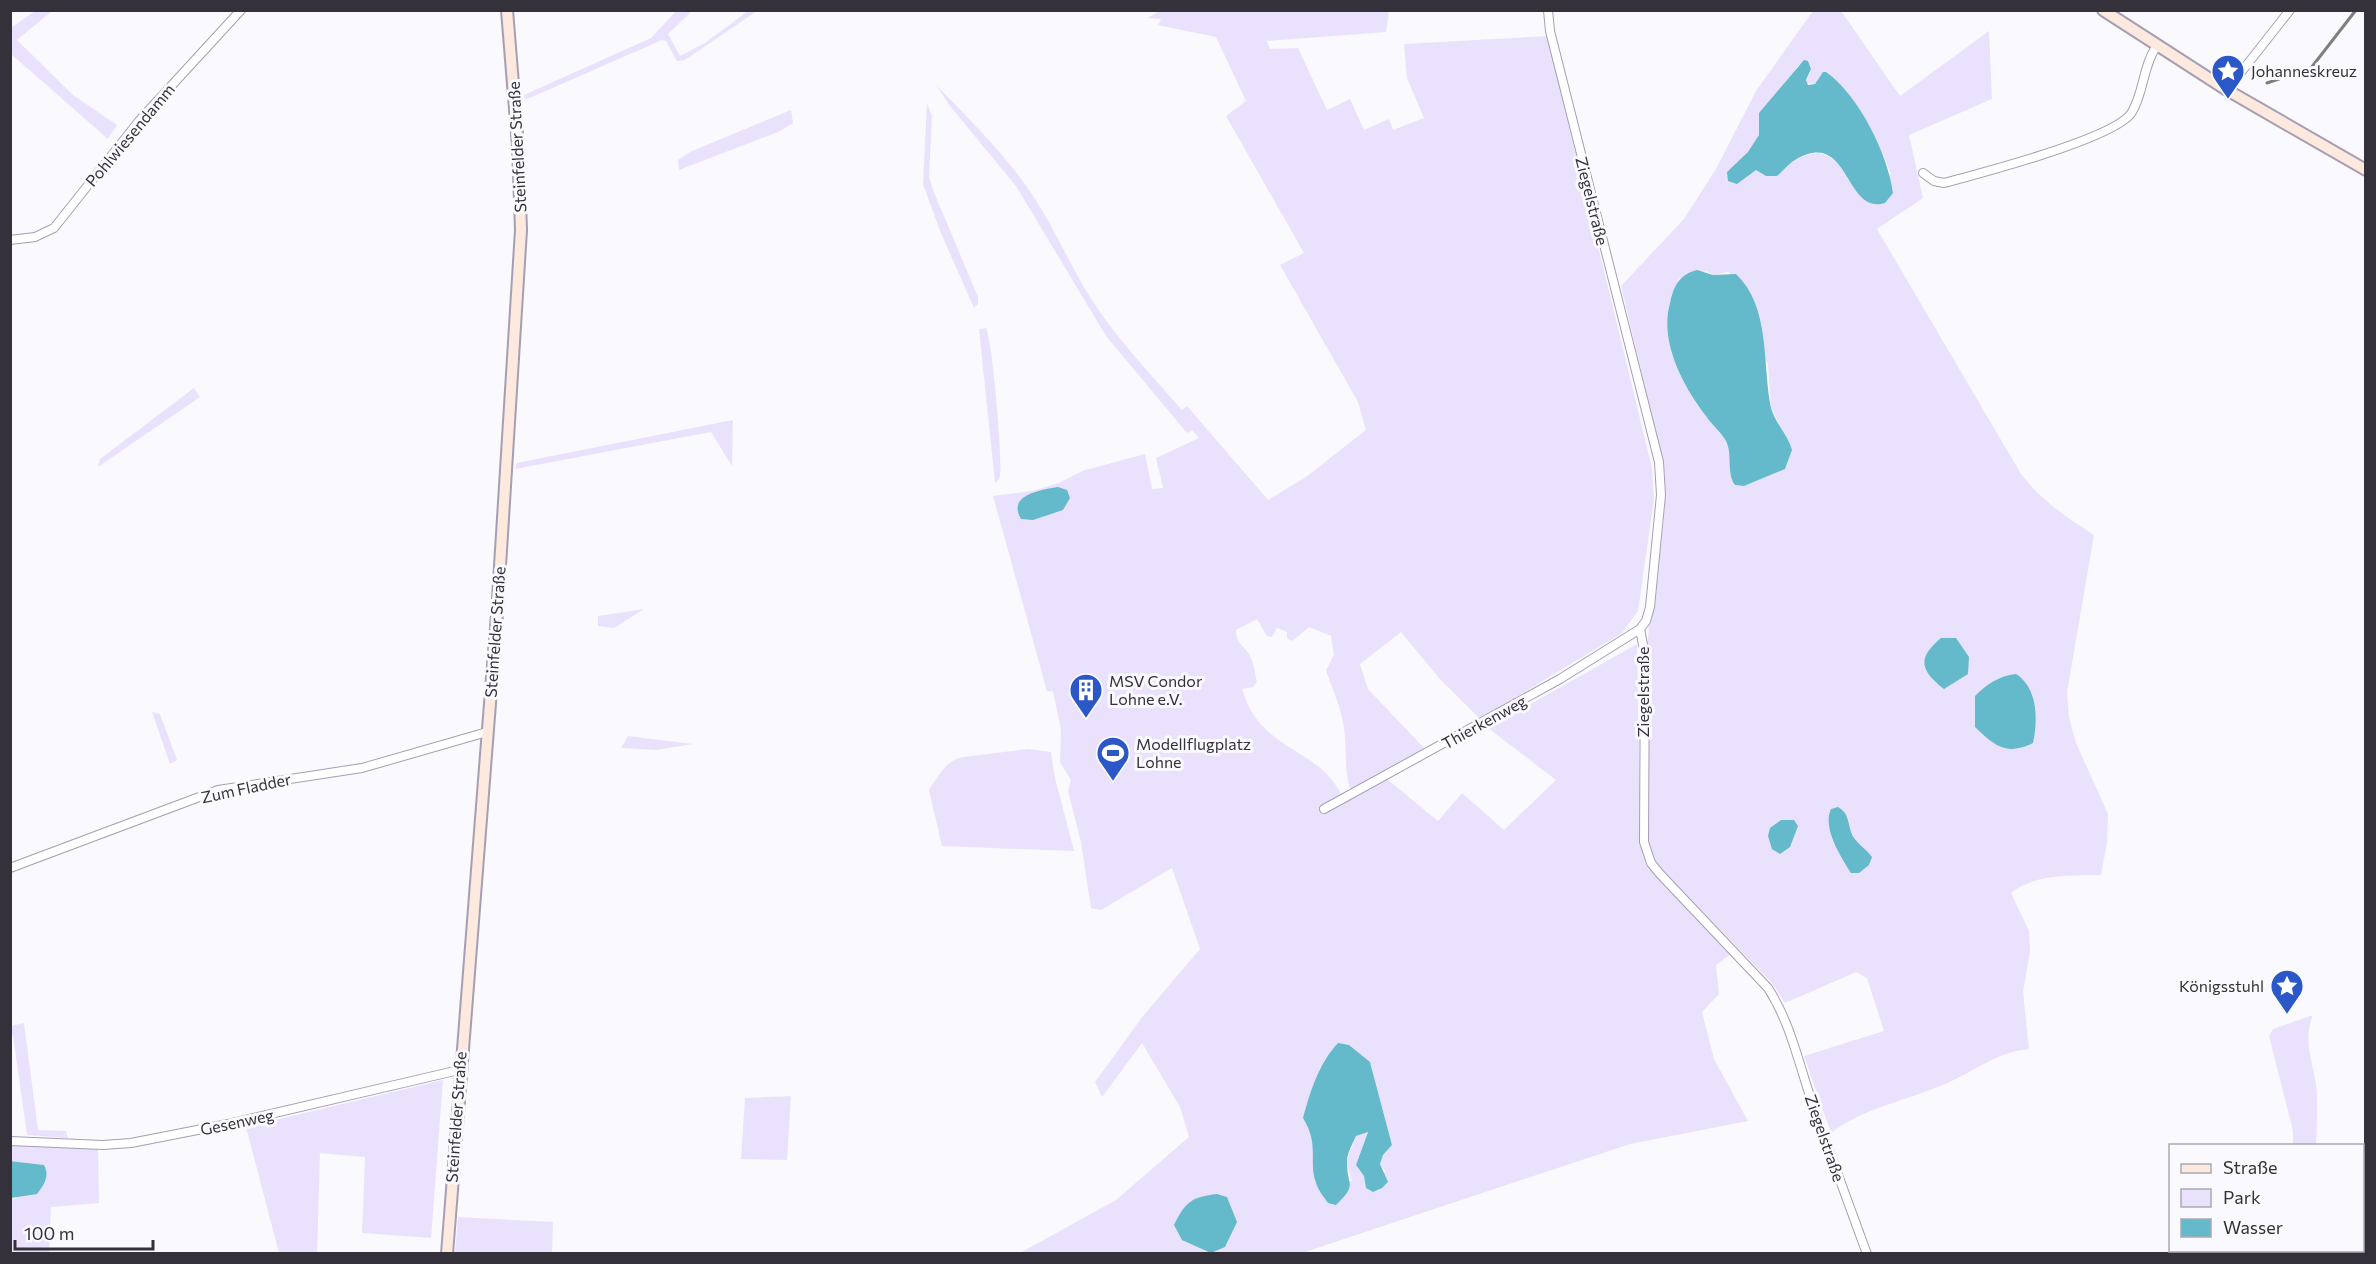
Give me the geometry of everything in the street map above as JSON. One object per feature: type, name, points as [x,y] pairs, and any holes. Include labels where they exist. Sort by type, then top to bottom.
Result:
[{"type":"main road","name":"Steinfelder Straße","points":[[447,1254],[459,1070],[488,732],[521,230],[519,146],[507,10]]},
{"type":"main road","points":[[2103,10],[2156,47],[2366,170]]},
{"type":"street","name":"Pohlwiesendamm","points":[[10,240],[35,237],[54,228],[139,121],[241,10]]},
{"type":"street","name":"Ziegelstraße","points":[[1548,10],[1558,64],[1659,462],[1660,495],[1650,607],[1646,621],[1640,629],[1645,655],[1644,842],[1651,862],[1768,988],[1778,1004],[1787,1023],[1823,1133],[1867,1254]]},
{"type":"street","points":[[2227,90],[2290,10]]},
{"type":"street","points":[[1923,173],[1934,181],[1944,183],[2077,142],[2117,125],[2133,111],[2156,47]]},
{"type":"street","name":"Thierkenweg","points":[[1324,809],[1560,679],[1640,629]]},
{"type":"street","name":"Zum Fladder","points":[[10,868],[218,790],[362,768],[488,732]]},
{"type":"street","name":"Gesenweg","points":[[10,1141],[104,1145],[131,1143],[228,1124],[459,1070]]},
{"type":"green space","points":[[677,10],[692,11],[668,34],[680,56],[705,43],[748,11],[757,11],[685,60],[677,61],[666,41],[662,40],[525,100],[524,95],[651,38]]},
{"type":"green space","points":[[1161,10],[1389,11],[1386,32],[1267,41],[1270,49],[1298,48],[1327,110],[1350,99],[1364,130],[1389,119],[1393,130],[1424,118],[1407,78],[1404,44],[1547,36],[1652,468],[1654,499],[1638,611],[1622,633],[1480,719],[1439,678],[1401,632],[1360,664],[1368,689],[1425,749],[1381,774],[1438,821],[1462,793],[1504,830],[1556,780],[1488,728],[1637,644],[1641,843],[1648,864],[1731,954],[1716,965],[1719,994],[1702,1012],[1714,1059],[1748,1121],[1630,1144],[1302,1253],[1020,1253],[1116,1200],[1189,1137],[1180,1107],[1142,1043],[1102,1097],[1095,1082],[1143,1016],[1200,949],[1172,868],[1101,910],[1091,908],[1081,842],[1068,791],[1071,780],[1060,762],[1061,730],[1053,691],[1047,691],[993,496],[1032,491],[1059,483],[1082,471],[1145,454],[1152,489],[1163,488],[1156,458],[1199,438],[1192,430],[1187,433],[1106,336],[1016,186],[950,106],[936,85],[1017,173],[1050,224],[1085,289],[1119,337],[1182,410],[1187,406],[1268,500],[1306,477],[1366,430],[1358,402],[1280,265],[1304,253],[1226,116],[1246,101],[1216,37],[1158,25],[1161,19],[1148,18]],"holes":[[[1257,619],[1267,636],[1272,637],[1277,628],[1287,632],[1287,638],[1292,641],[1309,627],[1331,636],[1334,655],[1326,670],[1343,722],[1347,777],[1351,790],[1341,794],[1331,778],[1318,766],[1275,737],[1250,710],[1242,689],[1253,687],[1257,682],[1251,659],[1239,642],[1236,630]],[[1338,1043],[1370,1062],[1392,1145],[1383,1155],[1380,1164],[1386,1172],[1364,1176],[1356,1165],[1368,1131],[1356,1136],[1346,1162],[1352,1181],[1315,1182],[1312,1141],[1303,1118],[1320,1069]]]},
{"type":"green space","points":[[35,11],[52,11],[17,40],[73,95],[117,125],[108,139],[11,54],[11,28]]},
{"type":"green space","points":[[1813,11],[1841,11],[1900,96],[1989,31],[1992,99],[1909,135],[1923,198],[1877,229],[2021,474],[2055,508],[2094,535],[2067,692],[2069,717],[2076,743],[2108,814],[2107,843],[2101,875],[2043,879],[2011,893],[2029,931],[2030,952],[2023,992],[2029,1049],[2006,1054],[1931,1090],[1871,1111],[1831,1133],[1804,1056],[1884,1031],[1867,978],[1856,972],[1785,1003],[1772,983],[1663,871],[1655,861],[1648,841],[1648,640],[1662,534],[1664,467],[1621,286],[1684,219],[1716,169],[1756,91]],"holes":[[[1808,61],[1811,69],[1806,83],[1815,84],[1821,75],[1846,90],[1884,157],[1891,174],[1852,185],[1836,162],[1830,157],[1815,153],[1805,155],[1766,176],[1756,170],[1752,173],[1727,172],[1752,147],[1774,98],[1784,84],[1798,66]],[[1707,271],[1713,275],[1729,272],[1768,365],[1771,408],[1792,450],[1785,469],[1744,486],[1735,485],[1732,480],[1730,452],[1726,441],[1688,389],[1674,359],[1670,343],[1668,311],[1679,279]]]},
{"type":"green space","points":[[927,103],[932,116],[929,176],[978,297],[978,304],[974,308],[940,231],[923,184]]},
{"type":"green space","points":[[791,110],[793,123],[778,132],[679,170],[678,160],[692,151]]},
{"type":"green space","points":[[986,328],[994,375],[1000,447],[1000,476],[995,483],[979,329]]},
{"type":"green space","points":[[194,388],[200,397],[98,467],[100,459]]},
{"type":"green space","points":[[733,420],[732,466],[711,432],[515,469],[517,463]]},
{"type":"green space","points":[[644,609],[614,628],[598,626],[598,616]]},
{"type":"green space","points":[[152,712],[160,714],[177,760],[170,764]]},
{"type":"green space","points":[[628,736],[693,744],[656,750],[621,748]]},
{"type":"green space","points":[[1028,749],[1051,752],[1055,778],[1074,851],[942,846],[929,790],[943,769],[951,762],[963,757]]},
{"type":"green space","points":[[2313,1015],[2308,1041],[2317,1092],[2316,1144],[2293,1144],[2293,1131],[2269,1036],[2273,1029]]},
{"type":"green space","points":[[24,1023],[38,1130],[66,1131],[68,1138],[27,1135],[13,1035],[10,1035],[11,1026]]},
{"type":"green space","points":[[443,1080],[431,1238],[362,1233],[365,1157],[320,1153],[317,1253],[279,1253],[246,1127]]},
{"type":"green space","points":[[791,1096],[787,1160],[741,1159],[745,1098]]},
{"type":"green space","points":[[11,1145],[98,1149],[99,1203],[51,1207],[49,1253],[11,1253],[10,1198],[15,1199],[44,1165],[11,1161]]},
{"type":"green space","points":[[458,1217],[553,1222],[552,1253],[455,1253]]},
{"type":"water","points":[[1804,60],[1808,61],[1811,69],[1806,80],[1808,85],[1815,84],[1823,72],[1826,72],[1849,95],[1870,126],[1885,161],[1893,193],[1885,203],[1872,204],[1861,197],[1837,163],[1826,155],[1813,153],[1790,163],[1777,176],[1766,176],[1756,170],[1737,184],[1728,181],[1727,172],[1748,152],[1759,135],[1759,113]]},
{"type":"water","points":[[1697,270],[1713,275],[1736,274],[1747,287],[1760,320],[1771,408],[1792,450],[1785,469],[1744,486],[1735,485],[1732,480],[1726,441],[1689,391],[1670,348],[1667,318],[1673,291],[1682,278]]},
{"type":"water","points":[[1058,487],[1067,490],[1070,498],[1063,510],[1033,520],[1021,519],[1018,504],[1022,499],[1035,492]]},
{"type":"water","points":[[1941,638],[1956,638],[1969,657],[1968,674],[1944,689],[1930,676],[1924,664],[1928,652]]},
{"type":"water","points":[[2016,674],[2029,687],[2035,705],[2035,734],[2033,743],[2008,749],[1995,744],[1975,727],[1975,696],[1994,681]]},
{"type":"water","points":[[1838,807],[1845,813],[1854,838],[1872,857],[1869,865],[1859,873],[1851,873],[1831,833],[1829,817],[1831,809]]},
{"type":"water","points":[[1781,820],[1794,820],[1798,826],[1790,847],[1780,854],[1772,849],[1768,836],[1770,828]]},
{"type":"water","points":[[1338,1043],[1349,1045],[1370,1062],[1392,1145],[1383,1155],[1380,1164],[1388,1182],[1373,1192],[1366,1188],[1364,1176],[1356,1165],[1368,1132],[1356,1136],[1347,1160],[1349,1189],[1336,1205],[1328,1203],[1317,1186],[1311,1137],[1303,1118],[1320,1069]]},
{"type":"water","points":[[10,1161],[44,1165],[46,1177],[37,1194],[11,1198]]},
{"type":"water","points":[[1217,1194],[1227,1197],[1237,1222],[1225,1247],[1211,1253],[1182,1240],[1174,1225],[1186,1205],[1201,1197]]},
{"type":"railway","points":[[2267,83],[2311,68],[2356,10]]},
{"type":"place","name":"Johanneskreuz","points":[[2228,100]]},
{"type":"place","name":"MSV Condor Lohne e.V.","points":[[1086,719]]},
{"type":"place","name":"Modellflugplatz Lohne","points":[[1113,782]]},
{"type":"place","name":"Königsstuhl","points":[[2287,1015]]}]
